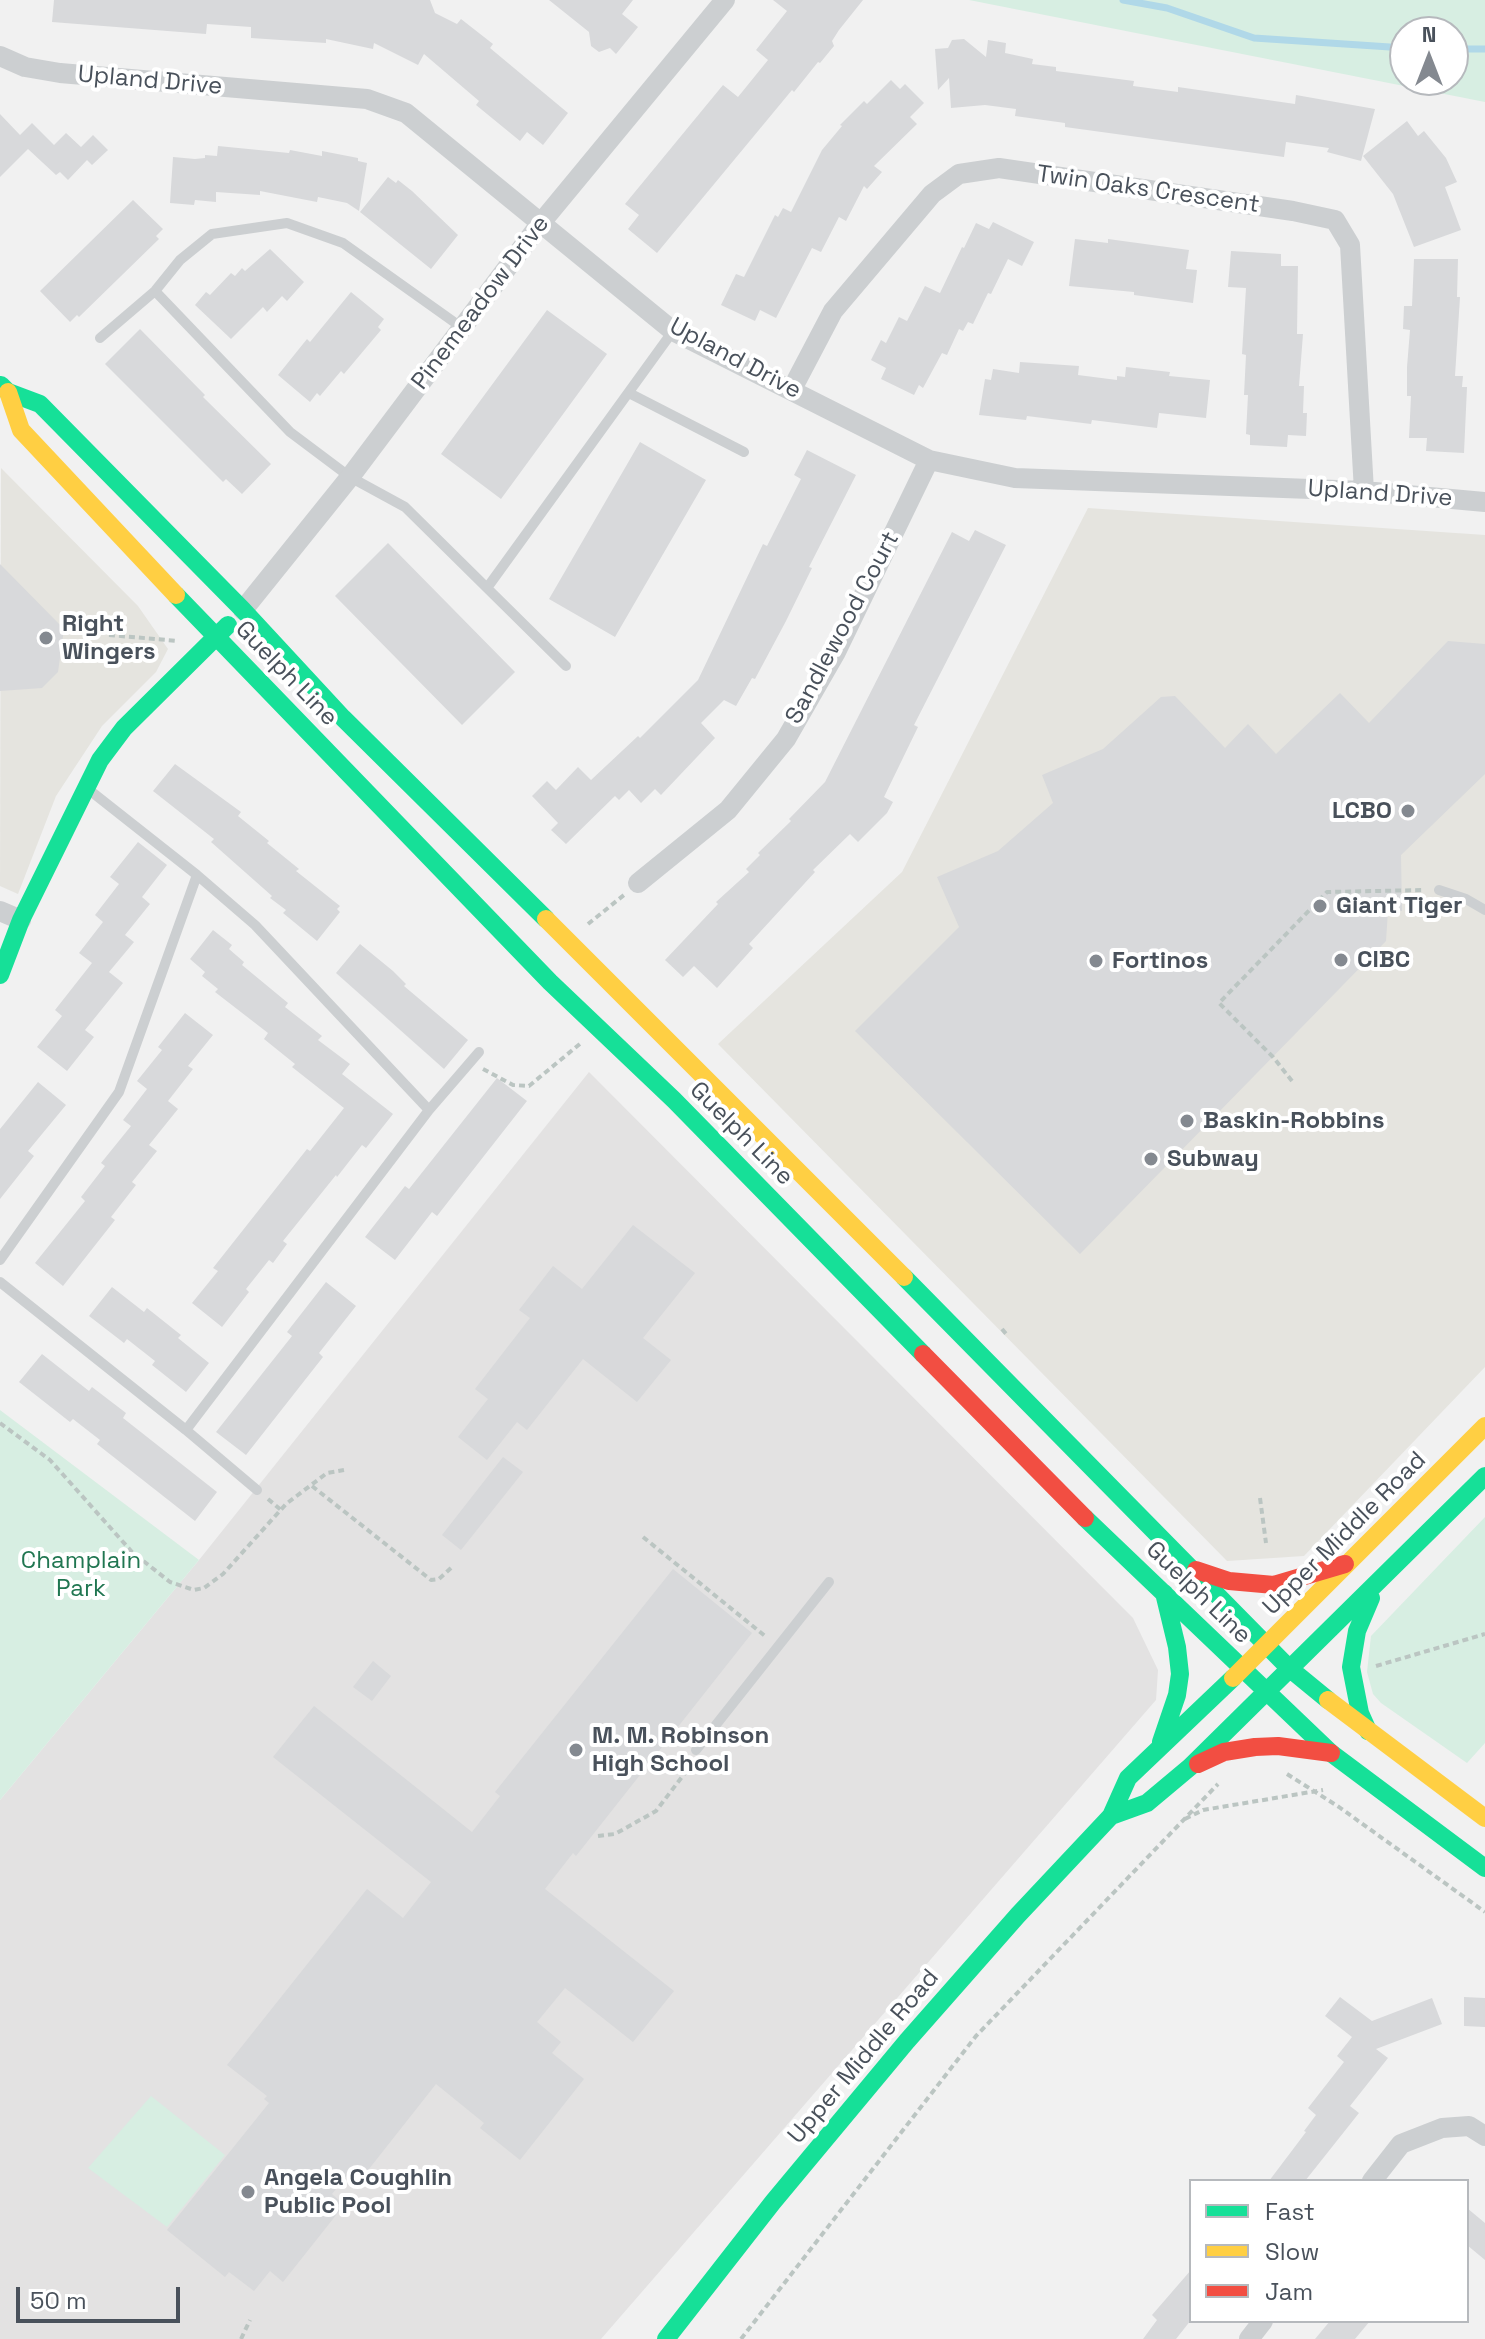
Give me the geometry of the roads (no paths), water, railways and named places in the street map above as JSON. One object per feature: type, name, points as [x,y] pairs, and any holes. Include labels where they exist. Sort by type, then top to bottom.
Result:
[{"type":"main road","name":"Guelph Line","points":[[4,388],[40,404],[243,610],[343,718],[548,919],[642,1043],[684,1110],[1085,1518],[1331,1753],[1485,1868]]},
{"type":"main road","name":"Guelph Line","points":[[4,388],[21,430],[539,971],[642,1043],[1194,1570],[1289,1668],[1485,1818]]},
{"type":"main road","points":[[0,975],[21,920],[100,760],[124,728],[243,610]]},
{"type":"main road","name":"Upper Middle Road","points":[[666,2339],[773,2202],[907,2041],[1018,1915],[1111,1816],[1128,1778],[1267,1646],[1485,1426]]},
{"type":"main road","name":"Upper Middle Road","points":[[1111,1816],[1147,1803],[1190,1767],[1485,1476]]},
{"type":"main road","points":[[1194,1570],[1229,1581],[1274,1585],[1321,1574],[1353,1561]]},
{"type":"main road","points":[[1368,1731],[1354,1688],[1351,1657],[1357,1631],[1378,1581]]},
{"type":"main road","points":[[1157,1749],[1167,1730],[1180,1674],[1164,1592]]},
{"type":"main road","points":[[1190,1767],[1224,1752],[1255,1747],[1278,1746],[1331,1753]]},
{"type":"street","name":"Pinemeadow Drive","points":[[243,610],[350,477],[540,224],[716,3]]},
{"type":"street","name":"Upland Drive","points":[[0,56],[25,67],[60,73],[367,99],[406,113],[673,331],[929,460],[1015,478],[1364,491],[1485,502]]},
{"type":"street","name":"Twin Oaks Crescent","points":[[792,389],[833,311],[932,194],[959,174],[999,168],[1293,211],[1335,220],[1350,245],[1364,491]]},
{"type":"street","name":"Sandlewood Court","points":[[638,883],[728,810],[786,739],[836,652],[929,460]]},
{"type":"street","points":[[0,911],[21,920]]},
{"type":"street","points":[[1374,2179],[1401,2144],[1442,2128],[1477,2131]]},
{"type":"street","points":[[1249,2339],[1261,2323]]},
{"type":"lane","points":[[100,338],[155,291],[180,260],[212,234],[287,223],[343,243],[461,327]]},
{"type":"lane","points":[[155,291],[290,432],[350,477],[405,507],[566,666]]},
{"type":"lane","points":[[487,588],[673,331]]},
{"type":"lane","points":[[629,393],[744,452]]},
{"type":"lane","points":[[85,787],[255,925],[429,1110]]},
{"type":"lane","points":[[0,1260],[119,1092],[197,875]]},
{"type":"lane","points":[[1439,890],[1466,899],[1485,910]]},
{"type":"lane","points":[[186,1430],[429,1110],[479,1052]]},
{"type":"lane","points":[[0,1282],[257,1490]]},
{"type":"lane","points":[[696,1750],[829,1582]]},
{"type":"waterway","points":[[1123,0],[1167,8],[1254,38],[1389,47]]},
{"type":"waterway","points":[[1469,49],[1485,49]]},
{"type":"place","name":"Right Wingers","points":[[46,638]]},
{"type":"place","name":"LCBO","points":[[1408,811]]},
{"type":"place","name":"Giant Tiger","points":[[1320,906]]},
{"type":"place","name":"CIBC","points":[[1341,960]]},
{"type":"place","name":"Fortinos","points":[[1096,961]]},
{"type":"place","name":"Baskin-Robbins","points":[[1187,1121]]},
{"type":"place","name":"Subway","points":[[1151,1159]]},
{"type":"place","name":"M. M. Robinson High School","points":[[576,1750]]},
{"type":"place","name":"Angela Coughlin Public Pool","points":[[248,2192]]},
{"type":"park label","name":"Champlain Park","points":[[81,1575]]}]
